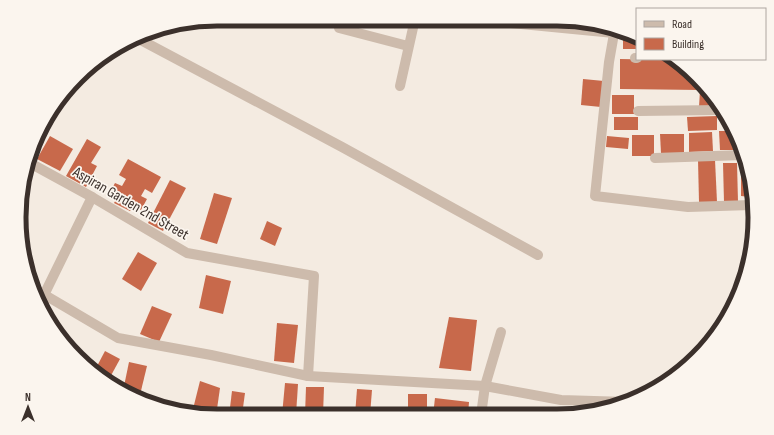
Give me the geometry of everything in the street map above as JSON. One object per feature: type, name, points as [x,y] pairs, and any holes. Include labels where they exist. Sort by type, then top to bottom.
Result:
[{"type":"street","points":[[400,86],[413,26]]},
{"type":"street","points":[[554,26],[584,28]]},
{"type":"street","points":[[339,28],[408,46]]},
{"type":"street","points":[[614,35],[609,62],[595,196],[688,207],[748,205]]},
{"type":"street","points":[[143,41],[342,147],[538,254]]},
{"type":"street","points":[[638,111],[715,110]]},
{"type":"street","points":[[655,158],[738,156]]},
{"type":"street","name":"Aspiran Garden 2nd Street","points":[[34,165],[92,197],[187,253],[314,276],[308,376]]},
{"type":"street","points":[[92,197],[44,295],[118,338],[211,355],[308,376],[485,386],[561,400],[608,401]]},
{"type":"street","points":[[482,409],[485,386],[501,332]]},
{"type":"building","points":[[623,38],[636,44],[636,49],[623,49]]},
{"type":"building","points":[[620,59],[666,60],[692,82],[699,90],[620,89]]},
{"type":"building","points":[[583,79],[604,81],[601,107],[581,105]]},
{"type":"building","points":[[700,91],[713,107],[699,107]]},
{"type":"building","points":[[612,95],[634,95],[634,114],[612,114]]},
{"type":"building","points":[[717,116],[717,130],[688,131],[687,117]]},
{"type":"building","points":[[614,117],[638,117],[638,130],[614,130]]},
{"type":"building","points":[[719,131],[727,131],[736,150],[720,150]]},
{"type":"building","points":[[712,132],[713,151],[689,152],[689,133]]},
{"type":"building","points":[[660,134],[684,134],[684,153],[661,153]]},
{"type":"building","points":[[632,135],[654,135],[654,156],[632,156]]},
{"type":"building","points":[[50,136],[73,149],[60,171],[37,159]]},
{"type":"building","points":[[607,136],[629,138],[628,149],[606,147]]},
{"type":"building","points":[[87,139],[101,147],[91,163],[97,166],[86,187],[66,176]]},
{"type":"building","points":[[128,159],[161,177],[152,193],[145,189],[141,196],[147,199],[141,210],[133,206],[130,211],[114,203],[117,198],[109,194],[115,183],[122,186],[126,179],[119,175]]},
{"type":"building","points":[[698,160],[715,160],[717,202],[699,202]]},
{"type":"building","points":[[723,163],[737,163],[738,202],[724,202]]},
{"type":"building","points":[[741,168],[747,197],[741,196]]},
{"type":"building","points":[[170,180],[186,188],[163,231],[148,223]]},
{"type":"building","points":[[214,193],[232,198],[217,244],[200,239]]},
{"type":"building","points":[[267,221],[282,228],[275,246],[260,239]]},
{"type":"building","points":[[138,252],[157,263],[141,291],[122,279]]},
{"type":"building","points":[[206,275],[231,281],[223,314],[199,308]]},
{"type":"building","points":[[152,306],[172,314],[159,342],[140,334]]},
{"type":"building","points":[[449,317],[477,320],[471,371],[439,368]]},
{"type":"building","points":[[277,323],[298,325],[294,363],[274,361]]},
{"type":"building","points":[[105,351],[120,359],[110,377],[97,366]]},
{"type":"building","points":[[129,362],[147,366],[141,392],[124,384]]},
{"type":"building","points":[[200,381],[220,388],[217,409],[193,407]]},
{"type":"building","points":[[285,383],[298,384],[296,409],[283,409]]},
{"type":"building","points":[[306,387],[324,387],[323,409],[305,409]]},
{"type":"building","points":[[357,389],[372,390],[370,409],[355,409]]},
{"type":"building","points":[[232,391],[245,393],[243,409],[230,409]]},
{"type":"building","points":[[408,394],[427,394],[427,409],[408,409]]},
{"type":"building","points":[[435,398],[469,402],[468,409],[434,409]]}]
